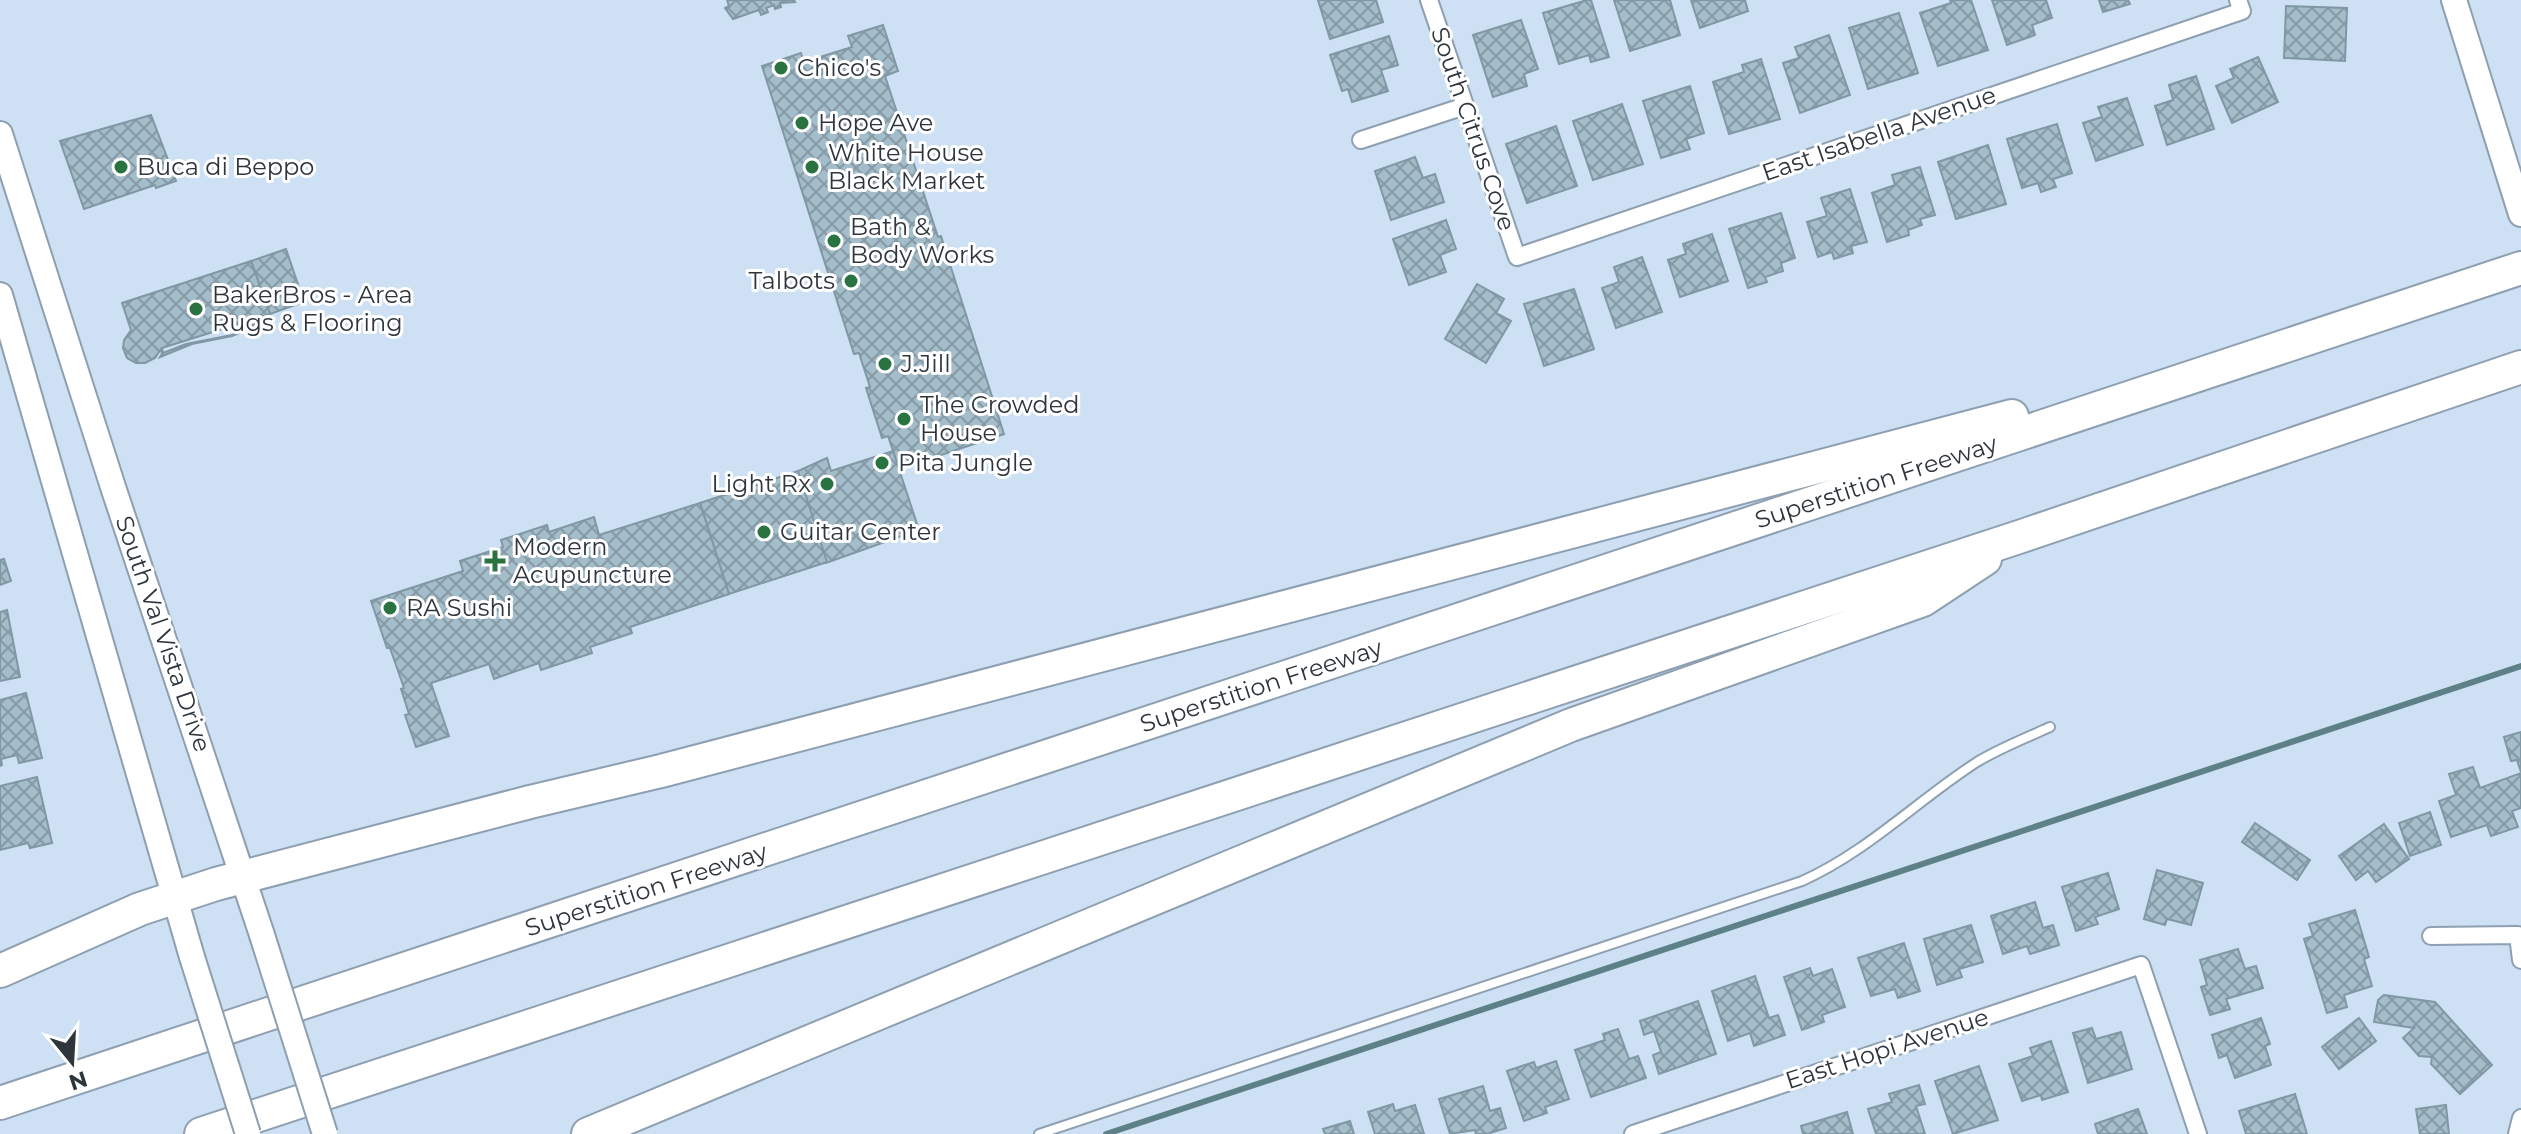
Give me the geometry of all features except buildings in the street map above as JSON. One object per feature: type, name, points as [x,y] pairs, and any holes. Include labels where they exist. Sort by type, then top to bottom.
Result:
[{"type":"highway","name":"Superstition Freeway","points":[[0,1103],[2521,268]]},
{"type":"highway","points":[[0,971],[174,897],[244,877],[661,771],[2302,341]]},
{"type":"highway","points":[[201,1134],[2019,537],[2521,367]]},
{"type":"highway","points":[[588,1134],[1571,725],[1923,600],[2019,537]]},
{"type":"main road","points":[[2454,0],[2518,204]]},
{"type":"main road","name":"South Val Vista Drive","points":[[0,134],[122,514],[244,877],[325,1134]]},
{"type":"main road","points":[[0,295],[174,897],[248,1134]]},
{"type":"street","points":[[1430,3],[1448,0]]},
{"type":"street","name":"South Citrus Cove","points":[[1430,3],[1517,257]]},
{"type":"street","name":"East Isabella Avenue","points":[[1517,257],[2240,6]]},
{"type":"street","points":[[1361,140],[1465,106]]},
{"type":"street","points":[[2431,936],[2518,935],[2521,960]]},
{"type":"street","name":"East Hopi Avenue","points":[[1633,1134],[2141,965],[2198,1134]]},
{"type":"street","points":[[2517,1134],[2521,1118]]},
{"type":"lane","points":[[1039,1134],[1802,881],[1826,871],[1850,855],[1979,761],[2050,727]]},
{"type":"waterway","points":[[1106,1134],[2521,666]]},
{"type":"place","name":"Chico's","points":[[781,68]]},
{"type":"place","name":"Hope Ave","points":[[802,123]]},
{"type":"place","name":"Buca di Beppo","points":[[121,167]]},
{"type":"place","name":"White House Black Market","points":[[812,167]]},
{"type":"place","name":"Bath & Body Works","points":[[834,241]]},
{"type":"place","name":"Talbots","points":[[851,281]]},
{"type":"place","name":"BakerBros - Area Rugs & Flooring","points":[[196,309]]},
{"type":"place","name":"J.Jill","points":[[885,364]]},
{"type":"place","name":"The Crowded House","points":[[904,419]]},
{"type":"place","name":"Pita Jungle","points":[[882,463]]},
{"type":"place","name":"Light Rx","points":[[827,484]]},
{"type":"place","name":"Guitar Center","points":[[764,532]]},
{"type":"place","name":"Modern Acupuncture","points":[[495,561]]},
{"type":"place","name":"RA Sushi","points":[[390,608]]}]
